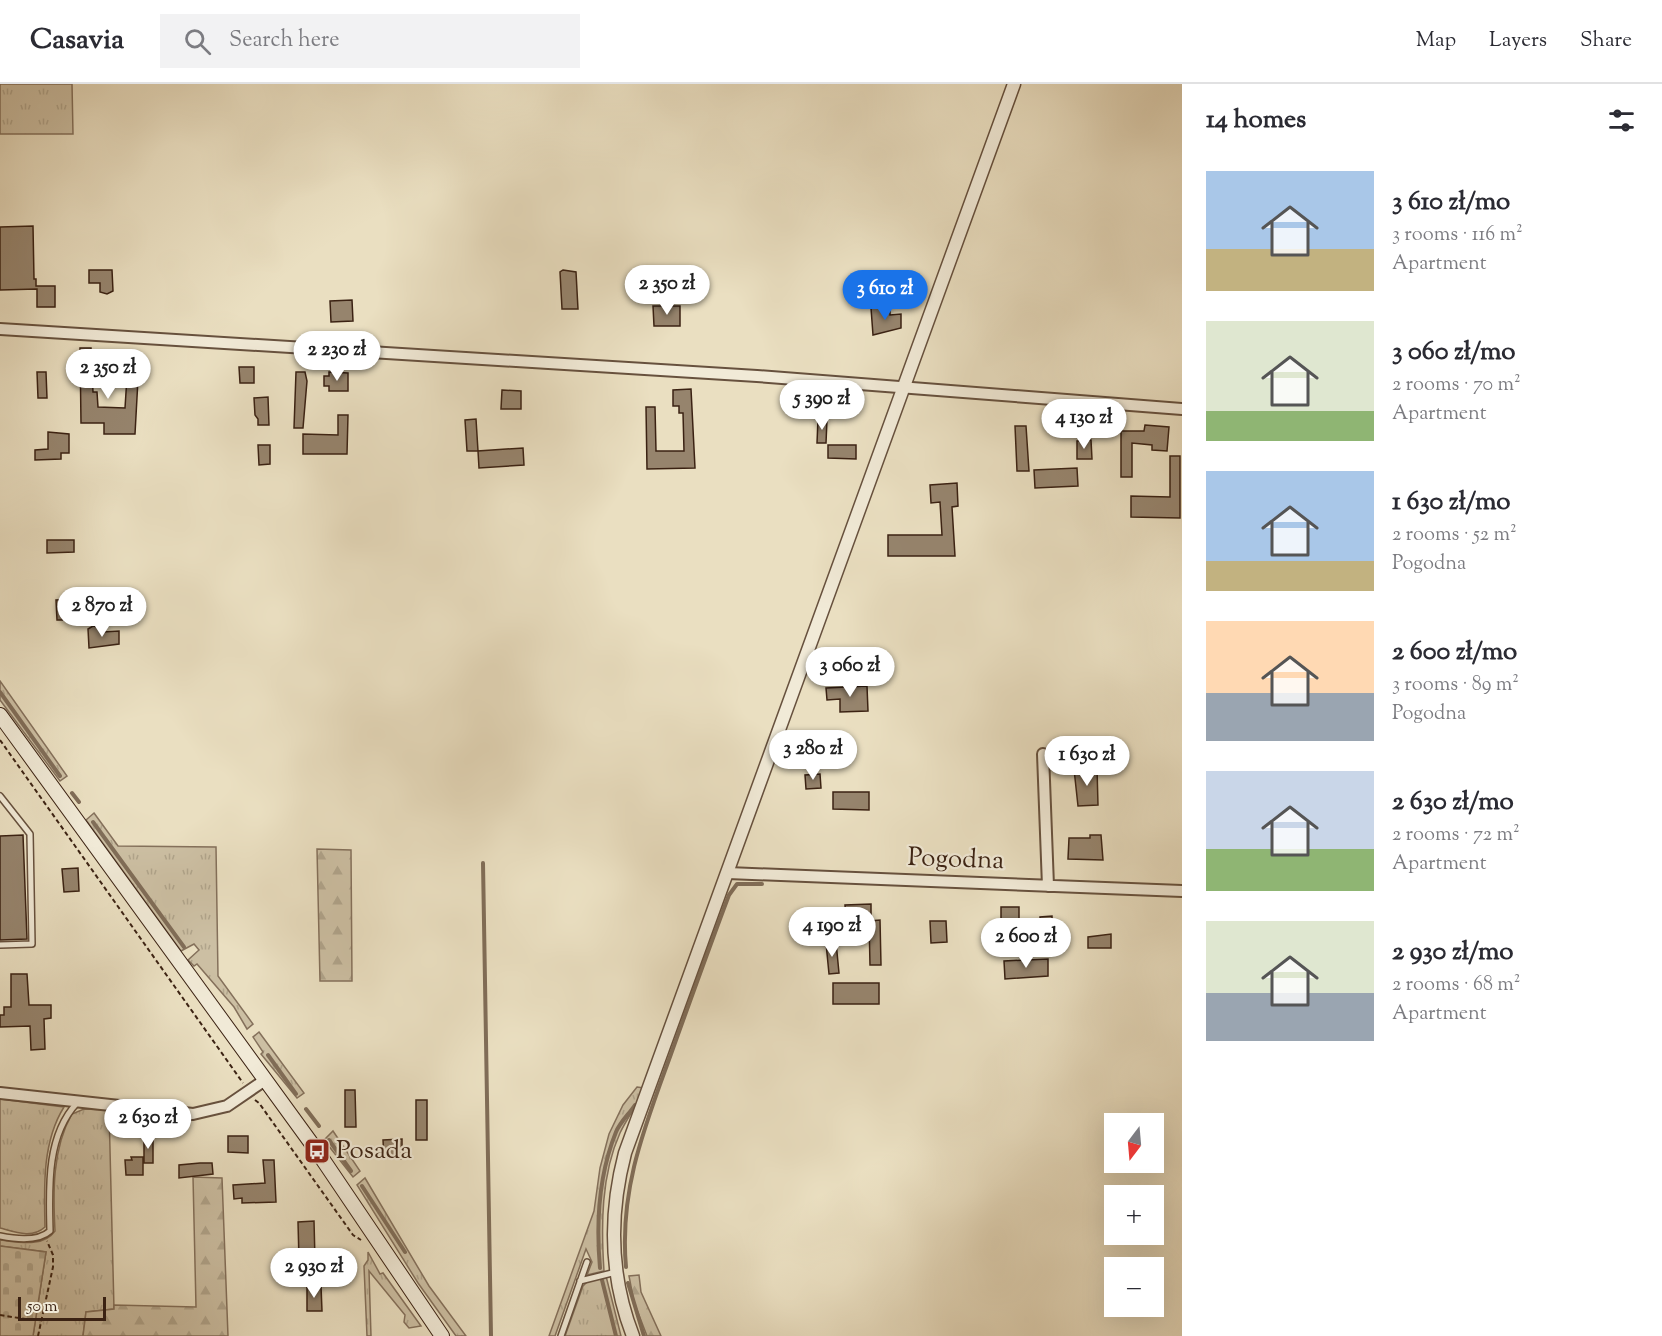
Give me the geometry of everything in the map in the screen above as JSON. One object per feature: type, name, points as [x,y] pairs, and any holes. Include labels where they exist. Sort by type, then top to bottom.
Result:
[{"type":"main road","points":[[2,721],[266,1080],[374,1232],[442,1336]]},
{"type":"street","points":[[633,1336],[624,1310],[616,1272],[614,1212],[623,1163],[1014,84]]},
{"type":"street","points":[[0,329],[757,376],[903,390],[1182,409]]},
{"type":"street","points":[[1043,753],[1048,886]]},
{"type":"street","name":"Pogodna","points":[[728,873],[1182,891]]},
{"type":"street","points":[[0,1093],[204,1113],[227,1106],[266,1080]]},
{"type":"lane","points":[[0,796],[30,834],[32,944],[0,945]]},
{"type":"lane","points":[[0,1236],[12,1238],[45,1236],[50,1231],[51,1170],[58,1135],[65,1116],[78,1102]]},
{"type":"lane","points":[[561,1336],[587,1262]]},
{"type":"lane","points":[[580,1281],[616,1272]]},
{"type":"path","points":[[0,741],[243,1082]]},
{"type":"path","points":[[255,1100],[353,1235],[365,1242]]},
{"type":"path","points":[[38,1336],[53,1267],[53,1255],[45,1236]]},
{"type":"path","points":[[0,1315],[25,1320]]},
{"type":"green space","points":[[0,84],[72,84],[73,134],[0,134]]},
{"type":"green space","points":[[0,681],[67,776],[60,781],[0,700]]},
{"type":"green space","points":[[94,813],[118,846],[216,847],[218,976],[253,1024],[247,1029],[234,1007],[197,964],[194,966],[188,960],[199,950],[194,944],[181,951],[86,820]]},
{"type":"green space","points":[[317,849],[351,850],[352,981],[320,981]]},
{"type":"green space","points":[[259,1032],[304,1093],[297,1098],[261,1054],[263,1052],[253,1037]]},
{"type":"green space","points":[[637,1087],[645,1088],[620,1133],[609,1166],[603,1219],[604,1271],[587,1275],[592,1262],[586,1249],[555,1336],[549,1336],[594,1211],[600,1168],[609,1134],[623,1105]]},
{"type":"green space","points":[[0,1099],[64,1107],[48,1150],[45,1227],[35,1233],[23,1234],[0,1228]]},
{"type":"green space","points":[[84,1109],[109,1110],[114,1309],[86,1312],[83,1336],[33,1336],[46,1252],[0,1246],[0,1240],[22,1243],[37,1242],[44,1240],[55,1231],[54,1187],[57,1156],[65,1128],[72,1114]]},
{"type":"green space","points":[[333,1131],[360,1171],[353,1177],[324,1140]]},
{"type":"green space","points":[[193,1177],[222,1178],[228,1336],[83,1336],[86,1312],[114,1309],[114,1305],[196,1307]]},
{"type":"green space","points":[[365,1178],[429,1286],[466,1336],[456,1336],[418,1283],[357,1185]]},
{"type":"green space","points":[[0,1246],[46,1252],[33,1336],[0,1336]]},
{"type":"green space","points":[[368,1252],[380,1274],[383,1273],[421,1326],[409,1328],[404,1322],[405,1315],[369,1271],[371,1336],[367,1336],[364,1266],[368,1260]]},
{"type":"green space","points":[[639,1275],[641,1292],[661,1336],[647,1336],[634,1302],[629,1276]]},
{"type":"green space","points":[[606,1276],[621,1336],[565,1336],[583,1286],[588,1281]]},
{"type":"building","points":[[33,226],[34,279],[36,279],[36,286],[55,286],[55,307],[37,307],[37,289],[0,290],[0,227]]},
{"type":"building","points":[[89,270],[112,270],[113,291],[107,294],[100,292],[100,283],[89,283]]},
{"type":"building","points":[[563,270],[576,272],[578,309],[562,309],[560,272]]},
{"type":"building","points":[[352,300],[353,321],[331,322],[330,301]]},
{"type":"building","points":[[653,306],[680,306],[680,326],[654,326]]},
{"type":"building","points":[[871,308],[890,310],[890,315],[901,314],[901,328],[873,335]]},
{"type":"building","points":[[80,348],[91,348],[93,392],[97,392],[98,407],[125,408],[128,361],[139,361],[135,434],[104,434],[104,423],[81,423]]},
{"type":"building","points":[[239,367],[254,367],[254,383],[240,383]]},
{"type":"building","points":[[37,372],[46,372],[47,398],[38,398]]},
{"type":"building","points":[[296,372],[305,372],[307,381],[303,428],[294,428]]},
{"type":"building","points":[[329,372],[348,373],[348,391],[329,391],[329,386],[324,386],[324,376],[329,376]]},
{"type":"building","points":[[691,389],[695,468],[647,469],[646,407],[655,407],[656,451],[684,451],[683,413],[679,413],[679,406],[673,406],[673,390]]},
{"type":"building","points":[[502,390],[521,391],[521,409],[501,409]]},
{"type":"building","points":[[268,397],[269,425],[258,425],[254,398]]},
{"type":"building","points":[[833,400],[849,400],[850,414],[833,415]]},
{"type":"building","points":[[338,415],[348,415],[347,454],[303,454],[303,434],[338,435]]},
{"type":"building","points":[[476,419],[478,451],[467,451],[465,420]]},
{"type":"building","points":[[818,419],[827,419],[826,443],[817,443]]},
{"type":"building","points":[[1145,425],[1169,427],[1167,451],[1152,450],[1152,445],[1132,443],[1132,477],[1121,477],[1121,431],[1144,431]]},
{"type":"building","points":[[1015,426],[1026,426],[1029,471],[1017,471]]},
{"type":"building","points":[[48,432],[69,434],[69,453],[61,453],[61,459],[35,460],[35,450],[48,449]]},
{"type":"building","points":[[1091,440],[1092,459],[1077,459],[1077,441]]},
{"type":"building","points":[[258,445],[270,445],[270,464],[259,465]]},
{"type":"building","points":[[828,445],[856,445],[856,459],[828,458]]},
{"type":"building","points":[[523,448],[524,465],[479,468],[478,451]]},
{"type":"building","points":[[1170,456],[1180,456],[1180,518],[1131,517],[1131,496],[1170,497]]},
{"type":"building","points":[[1077,468],[1078,486],[1035,488],[1034,470]]},
{"type":"building","points":[[957,483],[958,506],[952,507],[955,556],[888,556],[888,535],[942,535],[940,502],[931,503],[930,485]]},
{"type":"building","points":[[47,540],[74,540],[74,552],[47,553]]},
{"type":"building","points":[[77,599],[78,620],[57,620],[56,600]]},
{"type":"building","points":[[93,626],[103,628],[103,632],[119,631],[119,644],[89,648],[88,629]]},
{"type":"building","points":[[867,686],[868,711],[840,712],[840,699],[827,700],[826,688]]},
{"type":"building","points":[[1097,768],[1098,805],[1078,806],[1074,769]]},
{"type":"building","points":[[820,774],[821,788],[806,789],[805,775]]},
{"type":"building","points":[[833,792],[869,792],[869,810],[833,809]]},
{"type":"building","points":[[23,835],[27,939],[0,940],[0,836]]},
{"type":"building","points":[[1090,835],[1101,835],[1103,860],[1068,859],[1069,838],[1090,838]]},
{"type":"building","points":[[78,868],[79,891],[64,892],[62,869]]},
{"type":"building","points":[[871,904],[871,920],[846,921],[845,905]]},
{"type":"building","points":[[1001,907],[1019,907],[1019,925],[1001,925]]},
{"type":"building","points":[[1052,916],[1053,952],[1041,953],[1040,917]]},
{"type":"building","points":[[880,920],[881,965],[870,965],[869,921]]},
{"type":"building","points":[[930,921],[946,921],[947,942],[931,943]]},
{"type":"building","points":[[1111,934],[1111,948],[1088,948],[1088,937]]},
{"type":"building","points":[[836,942],[839,973],[829,974],[826,943]]},
{"type":"building","points":[[1048,959],[1048,976],[1005,979],[1004,961]]},
{"type":"building","points":[[11,974],[27,974],[29,1005],[51,1005],[51,1018],[44,1019],[45,1049],[31,1050],[30,1026],[0,1027],[0,1015],[4,1015],[4,1007],[11,1007]]},
{"type":"building","points":[[833,983],[879,983],[879,1004],[833,1004]]},
{"type":"building","points":[[345,1090],[355,1090],[356,1127],[345,1127]]},
{"type":"building","points":[[416,1100],[427,1100],[427,1140],[416,1140]]},
{"type":"building","points":[[144,1136],[153,1136],[153,1163],[144,1163]]},
{"type":"building","points":[[228,1136],[248,1136],[248,1153],[228,1152]]},
{"type":"building","points":[[402,1139],[402,1159],[384,1158],[383,1140]]},
{"type":"building","points":[[131,1157],[143,1157],[143,1175],[126,1175],[125,1160],[132,1160]]},
{"type":"building","points":[[263,1160],[274,1160],[276,1202],[242,1203],[242,1198],[234,1199],[233,1185],[265,1183]]},
{"type":"building","points":[[212,1163],[213,1174],[179,1178],[179,1165]]},
{"type":"building","points":[[314,1221],[315,1260],[299,1260],[298,1222]]},
{"type":"building","points":[[321,1286],[322,1311],[307,1311],[307,1287]]},
{"type":"waterway","points":[[0,692],[60,776]]},
{"type":"waterway","points":[[72,793],[79,802]]},
{"type":"waterway","points":[[93,822],[184,947]]},
{"type":"waterway","points":[[483,863],[491,1336]]},
{"type":"waterway","points":[[626,1267],[626,1211],[643,1132],[729,895],[737,884],[762,884]]},
{"type":"waterway","points":[[268,1055],[296,1094]]},
{"type":"waterway","points":[[600,1268],[598,1234],[602,1182],[610,1148],[618,1128],[635,1105]]},
{"type":"waterway","points":[[306,1109],[319,1126]]},
{"type":"waterway","points":[[329,1140],[351,1171]]},
{"type":"waterway","points":[[362,1186],[405,1252]]},
{"type":"waterway","points":[[602,1280],[616,1336]]},
{"type":"waterway","points":[[628,1283],[644,1336]]},
{"type":"place","name":"Posada","points":[[317,1151]]}]
